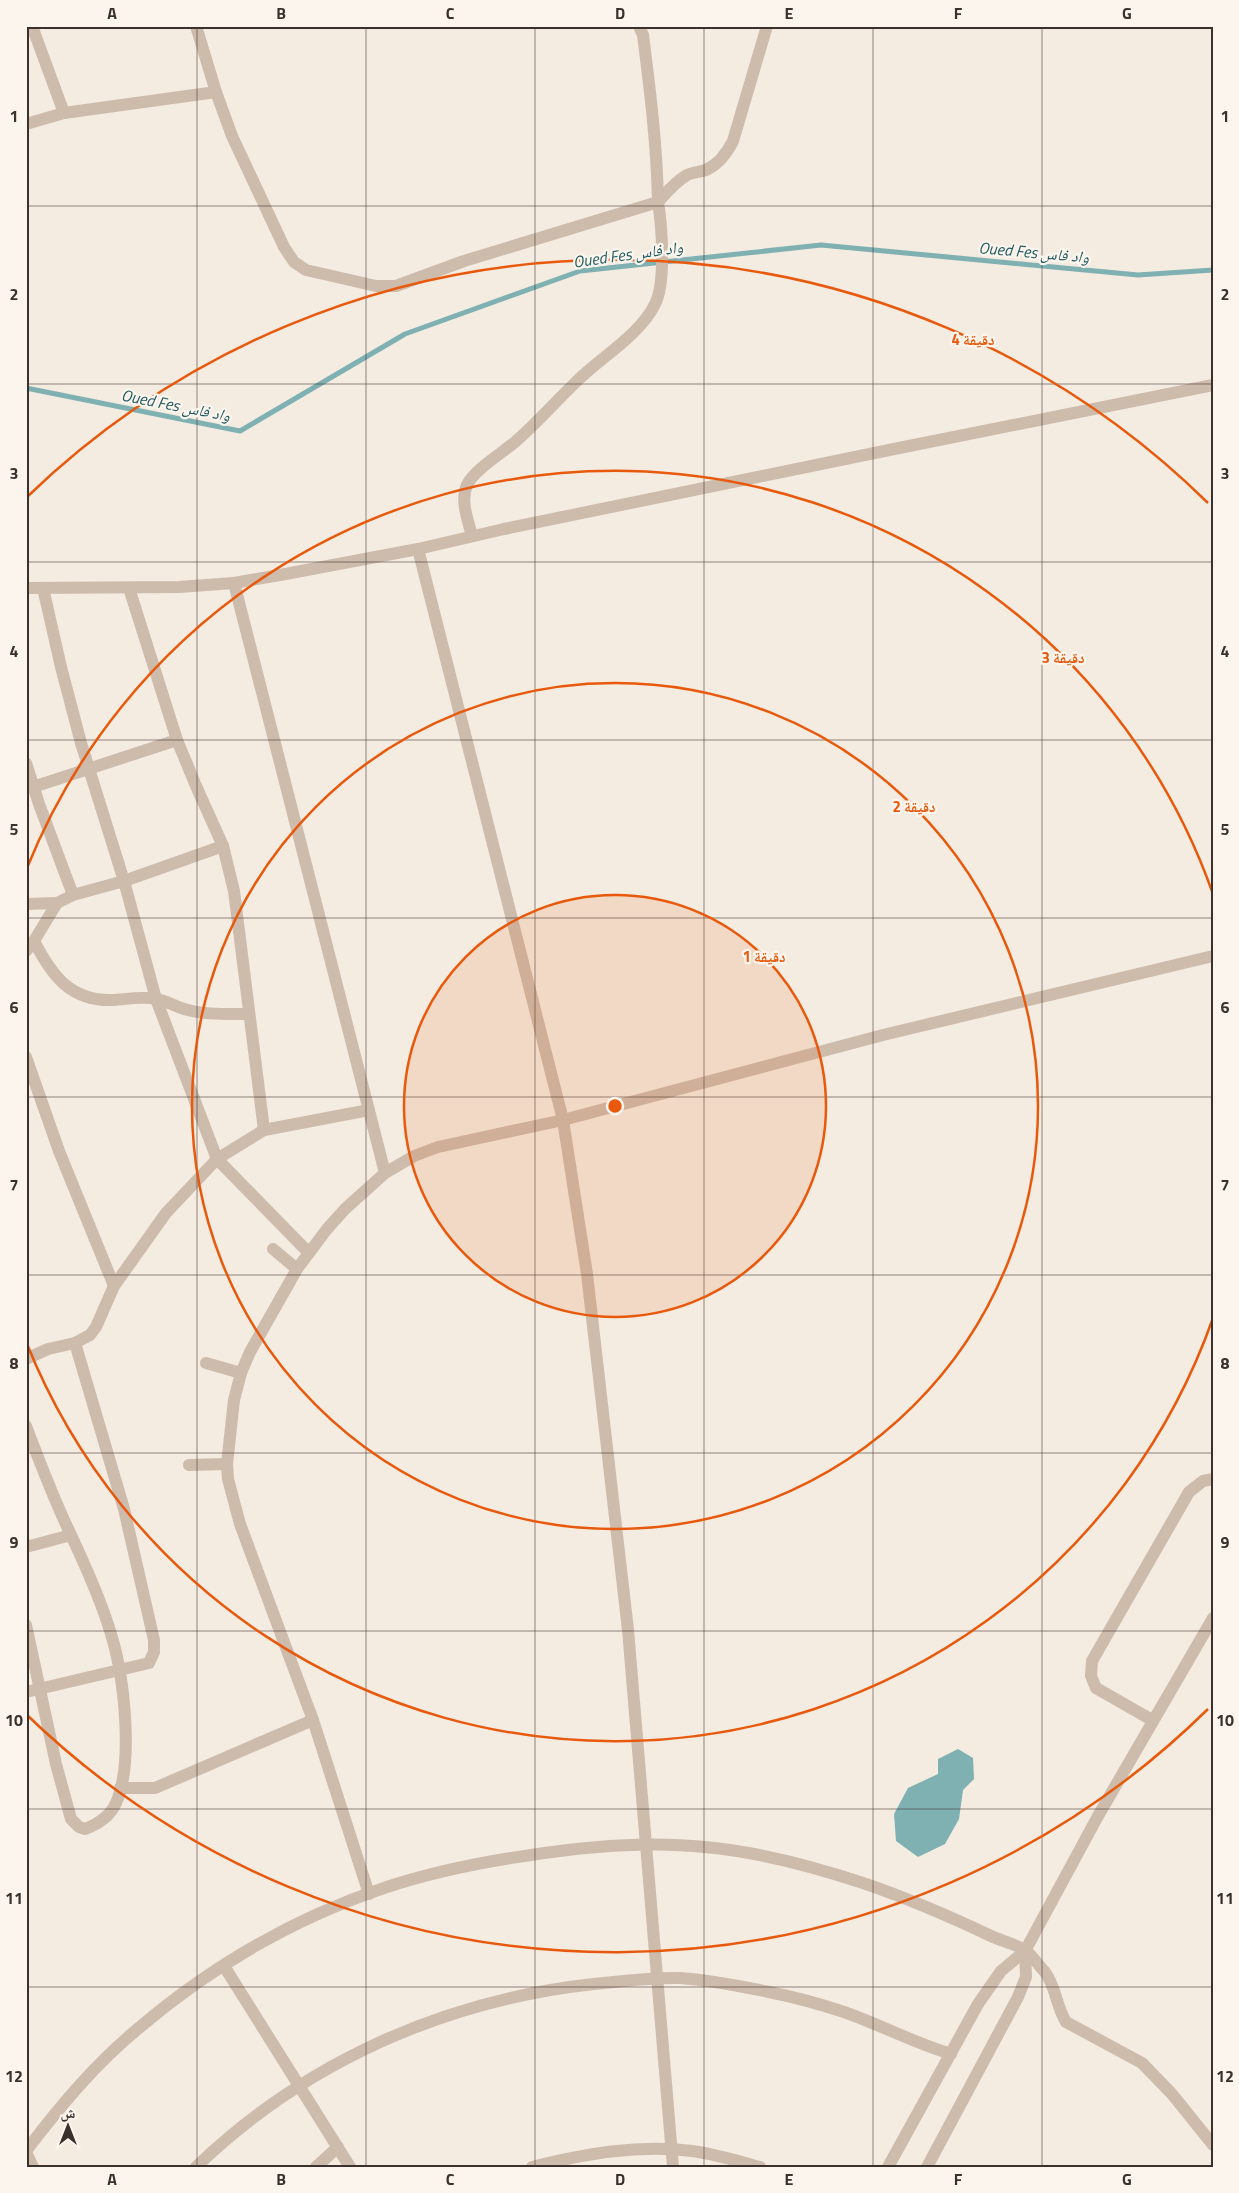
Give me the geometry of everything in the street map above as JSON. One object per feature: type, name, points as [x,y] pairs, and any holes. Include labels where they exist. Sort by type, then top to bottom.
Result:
[{"type":"street","points":[[32,26],[64,113]]},
{"type":"street","points":[[196,26],[216,92],[252,183],[284,248],[294,262],[306,270],[376,286],[396,286],[455,264],[658,202],[676,183],[689,174],[706,170],[717,163],[733,141],[767,26]]},
{"type":"street","points":[[472,536],[463,497],[468,483],[482,469],[531,429],[578,379],[622,342],[647,316],[656,303],[660,287],[662,227],[658,202],[657,164],[651,104],[642,35],[639,26]]},
{"type":"street","points":[[26,124],[64,113],[216,92]]},
{"type":"street","points":[[26,588],[129,588],[234,583],[418,549],[472,536],[1213,385]]},
{"type":"street","points":[[418,549],[563,1120],[587,1274],[622,1572],[647,1846],[656,1979],[673,2167]]},
{"type":"street","points":[[234,583],[385,1173]]},
{"type":"street","points":[[44,588],[61,667],[89,770],[124,881],[156,999],[217,1158],[309,1253]]},
{"type":"street","points":[[129,588],[177,740],[223,846],[234,890],[264,1130]]},
{"type":"street","points":[[33,787],[177,740]]},
{"type":"street","points":[[26,763],[72,895]]},
{"type":"street","points":[[26,904],[57,903],[72,895],[124,881],[223,846]]},
{"type":"street","points":[[57,903],[30,946],[78,994],[90,998],[112,1000],[156,999],[194,1012],[249,1014]]},
{"type":"street","points":[[369,1894],[314,1720],[243,1532],[228,1479],[227,1464],[234,1400],[241,1373],[261,1330],[297,1269],[345,1209],[385,1173],[414,1156],[438,1147],[563,1120],[883,1035],[1213,956]]},
{"type":"street","points":[[26,1057],[59,1151],[114,1286]]},
{"type":"street","points":[[26,1359],[48,1349],[74,1343],[90,1335],[96,1327],[114,1286],[166,1213],[217,1158],[264,1130],[369,1110]]},
{"type":"street","points":[[274,1249],[297,1269]]},
{"type":"street","points":[[26,1692],[149,1663],[154,1652],[154,1640],[124,1509],[74,1343]]},
{"type":"street","points":[[206,1363],[241,1373]]},
{"type":"street","points":[[26,1426],[71,1535],[85,1563],[111,1633],[119,1671],[124,1719],[124,1757],[120,1788],[116,1804],[106,1818],[85,1829],[74,1823],[56,1764],[26,1625]]},
{"type":"street","points":[[189,1465],[227,1464]]},
{"type":"street","points":[[1152,1720],[1096,1688],[1091,1676],[1092,1661],[1189,1492],[1202,1481],[1213,1480]]},
{"type":"street","points":[[26,1547],[71,1535]]},
{"type":"street","points":[[888,2167],[978,2004],[1001,1971],[1025,1950],[1152,1720],[1213,1618]]},
{"type":"street","points":[[120,1788],[155,1788],[314,1720]]},
{"type":"street","points":[[33,2167],[26,2152],[63,2104],[112,2051],[165,2006],[224,1966],[282,1931],[369,1894],[414,1879],[511,1858],[580,1848],[647,1846],[704,1847],[764,1855],[806,1865],[948,1914],[1025,1950],[1047,1975],[1054,1992],[1058,2010],[1066,2022],[1142,2063],[1172,2094],[1213,2145]]},
{"type":"street","points":[[927,2167],[1018,1998],[1026,1977],[1025,1950]]},
{"type":"street","points":[[224,1966],[350,2167]]},
{"type":"street","points":[[196,2167],[261,2112],[299,2085],[380,2041],[474,2006],[571,1986],[656,1979],[706,1981],[771,1992],[844,2012],[925,2046],[951,2054]]},
{"type":"street","points":[[316,2167],[338,2147]]},
{"type":"street","points":[[532,2167],[610,2151],[672,2149],[712,2154],[760,2167]]},
{"type":"water","points":[[958,1749],[973,1758],[974,1779],[963,1790],[959,1819],[945,1844],[918,1857],[896,1841],[894,1814],[908,1788],[938,1774],[938,1759]]},
{"type":"waterway","name":"Oued Fes واد فاس","points":[[26,388],[240,431],[405,334],[580,271],[821,245],[1138,275],[1213,270]]}]
